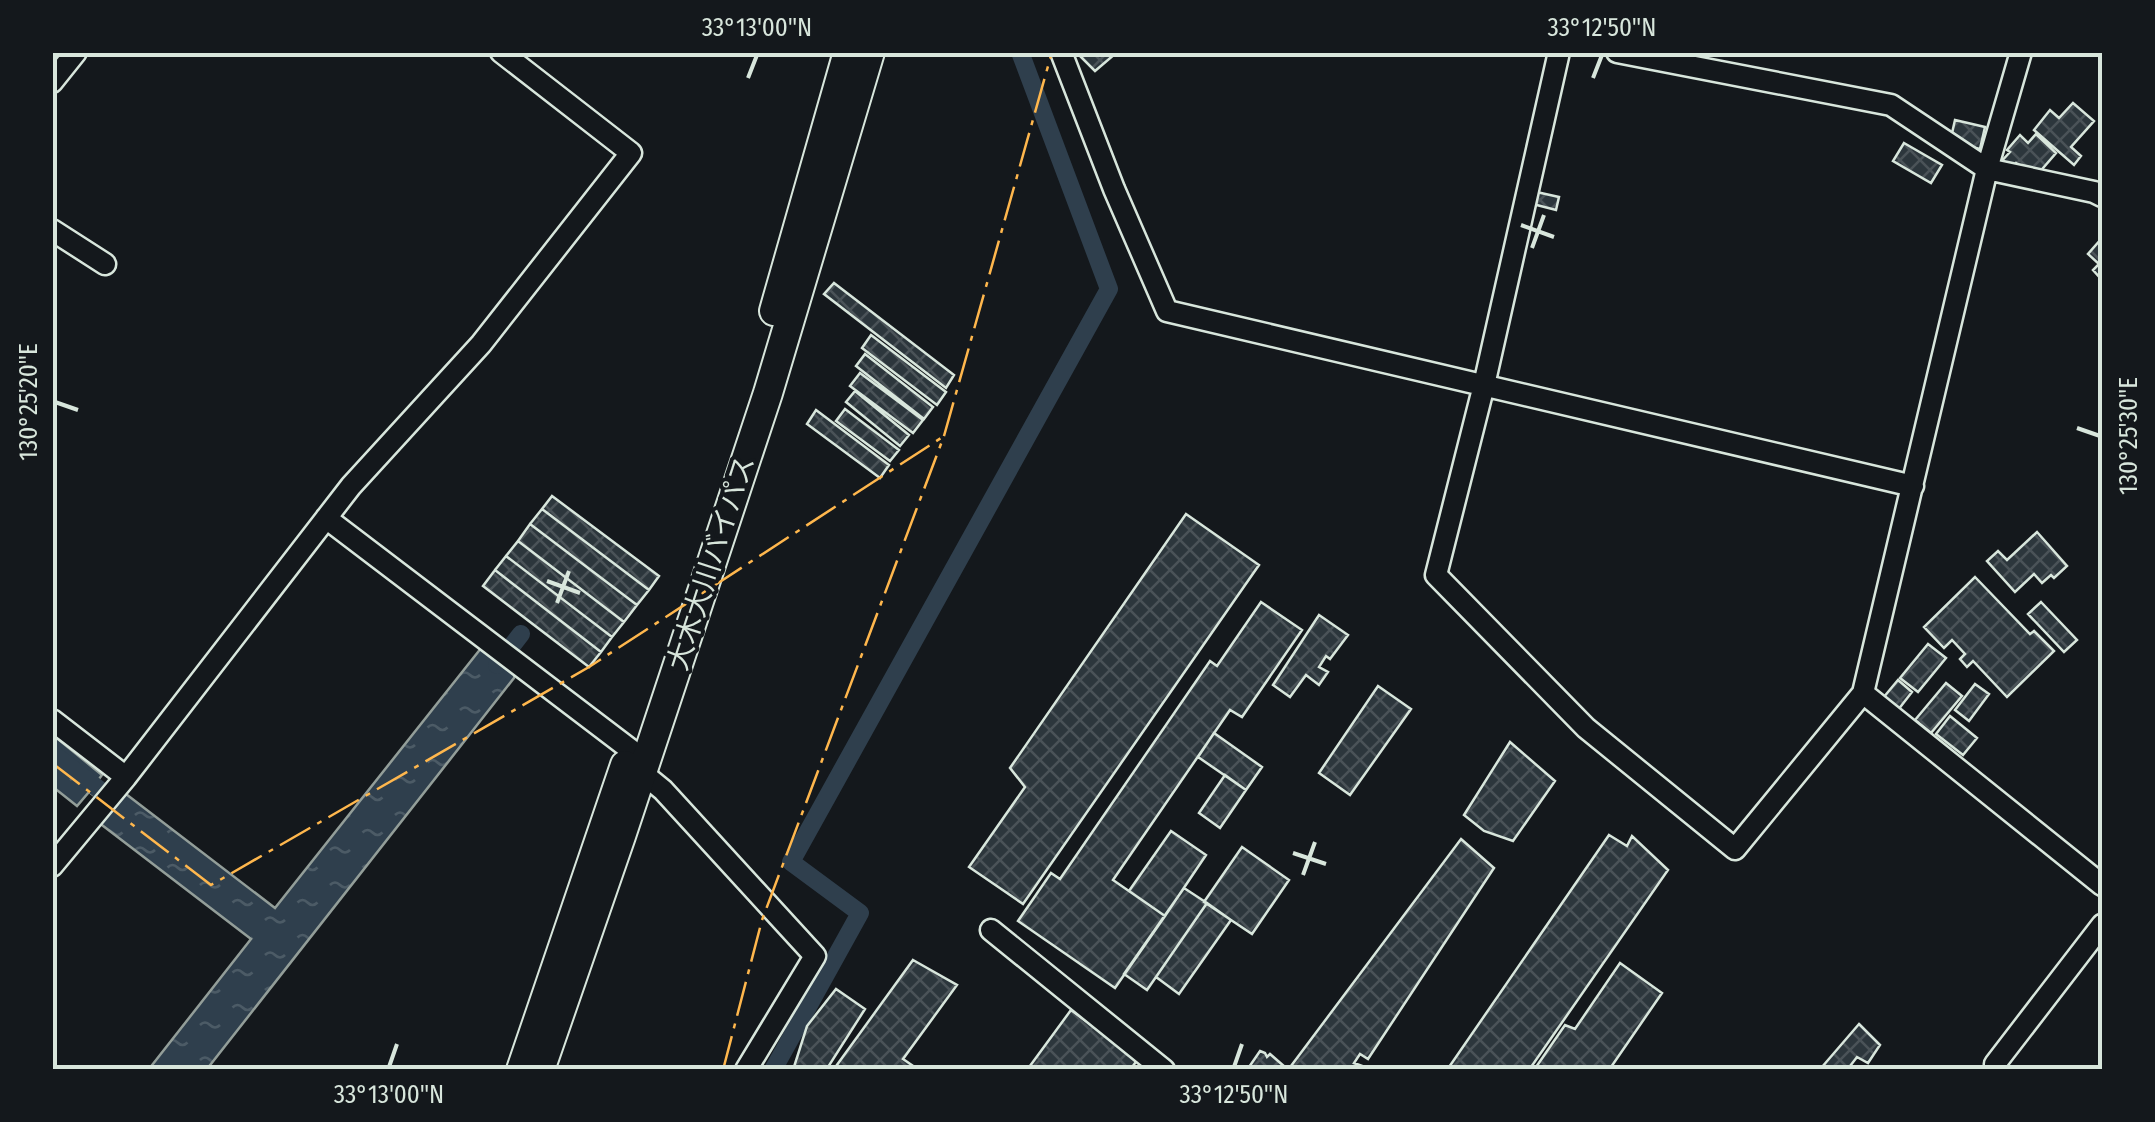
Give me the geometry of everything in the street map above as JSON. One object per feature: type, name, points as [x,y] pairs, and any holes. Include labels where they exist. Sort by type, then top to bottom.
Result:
[{"type":"highway","name":"大木大川バイパス","points":[[540,1070],[770,326],[848,52]]},
{"type":"highway","name":"大木大川バイパス","points":[[520,1070],[773,376],[870,52]]},
{"type":"street","points":[[52,82],[76,52]]},
{"type":"street","points":[[52,866],[126,777],[351,486],[482,344],[631,153],[501,52]]},
{"type":"street","points":[[1060,52],[1166,311],[1913,486]]},
{"type":"street","points":[[1558,52],[1484,385],[1436,575],[1586,728],[1736,850],[1863,693],[1987,169],[2020,52]]},
{"type":"street","points":[[1617,52],[1890,105],[1987,169],[2102,196]]},
{"type":"street","points":[[52,230],[105,264]]},
{"type":"street","points":[[326,518],[642,744],[663,790],[815,956],[746,1070]]},
{"type":"street","points":[[1863,693],[2102,885]]},
{"type":"street","points":[[52,720],[126,777]]},
{"type":"street","points":[[1995,1064],[2102,926]]},
{"type":"street","points":[[991,930],[1164,1070]]},
{"type":"water","points":[[482,647],[515,672],[514,678],[207,1069],[149,1069],[251,939],[98,822],[122,791],[275,908]]},
{"type":"water","points":[[53,735],[102,775],[93,787],[97,790],[93,795],[89,792],[77,806],[53,787]]},
{"type":"building","points":[[1076,52],[1114,52],[1115,54],[1095,71]]},
{"type":"building","points":[[2073,103],[2094,121],[2071,147],[2081,156],[2074,165],[2034,130],[2050,110],[2059,118]]},
{"type":"building","points":[[1955,120],[1985,127],[1980,149],[1950,142]]},
{"type":"building","points":[[2036,134],[2056,153],[2037,175],[2029,175],[2016,163],[2007,173],[1998,165],[2020,135],[2028,143]]},
{"type":"building","points":[[1904,143],[1942,165],[1931,183],[1893,161]]},
{"type":"building","points":[[1532,191],[1559,197],[1556,210],[1529,203]]},
{"type":"building","points":[[2102,238],[2102,280],[2093,270],[2099,264],[2088,254]]},
{"type":"building","points":[[834,283],[954,375],[946,388],[824,294]]},
{"type":"building","points":[[871,335],[946,392],[937,405],[862,348]]},
{"type":"building","points":[[865,354],[933,407],[924,419],[856,366]]},
{"type":"building","points":[[860,373],[923,420],[913,433],[850,386]]},
{"type":"building","points":[[855,391],[909,435],[900,446],[846,402]]},
{"type":"building","points":[[845,409],[899,450],[890,461],[836,421]]},
{"type":"building","points":[[816,410],[889,465],[880,478],[807,424]]},
{"type":"building","points":[[552,496],[659,576],[649,590],[542,509]]},
{"type":"building","points":[[542,509],[649,590],[637,605],[530,524]]},
{"type":"building","points":[[1186,514],[1259,565],[1023,904],[969,867],[1025,787],[1010,768]]},
{"type":"building","points":[[530,524],[637,605],[624,622],[518,541]]},
{"type":"building","points":[[2037,532],[2067,566],[2042,583],[2034,574],[2015,592],[1987,561],[1998,551],[2007,560]]},
{"type":"building","points":[[518,541],[624,622],[612,637],[506,556]]},
{"type":"building","points":[[506,556],[612,637],[601,652],[495,570]]},
{"type":"building","points":[[495,570],[601,652],[589,667],[483,586]]},
{"type":"building","points":[[1975,577],[2030,634],[2034,631],[2054,651],[2007,697],[1973,661],[1967,667],[1960,659],[1965,654],[1952,640],[1944,648],[1924,627]]},
{"type":"building","points":[[1261,602],[1302,630],[1242,717],[1230,710],[1113,880],[1165,916],[1115,988],[1018,921],[1051,873],[1060,879],[1210,661],[1217,666]]},
{"type":"building","points":[[2041,602],[2077,640],[2064,652],[2028,614]]},
{"type":"building","points":[[1319,615],[1348,635],[1319,667],[1328,672],[1319,685],[1306,675],[1290,697],[1273,685]]},
{"type":"building","points":[[1928,644],[1946,658],[1918,692],[1900,678]]},
{"type":"building","points":[[1898,680],[1912,692],[1898,710],[1883,698]]},
{"type":"building","points":[[1946,683],[1962,696],[1931,733],[1915,720]]},
{"type":"building","points":[[1975,684],[1989,694],[1969,721],[1955,710]]},
{"type":"building","points":[[1378,686],[1411,709],[1350,795],[1319,773]]},
{"type":"building","points":[[1950,716],[1977,738],[1963,755],[1936,734]]},
{"type":"building","points":[[1214,733],[1262,767],[1246,790],[1198,757]]},
{"type":"building","points":[[1510,742],[1555,781],[1513,841],[1484,831],[1464,815]]},
{"type":"building","points":[[1225,775],[1246,790],[1220,828],[1199,813]]},
{"type":"building","points":[[1171,831],[1206,855],[1165,916],[1129,891]]},
{"type":"building","points":[[1609,835],[1627,846],[1632,836],[1668,870],[1529,1070],[1447,1070]]},
{"type":"building","points":[[1461,839],[1494,868],[1368,1059],[1360,1054],[1354,1063],[1373,1070],[1288,1070]]},
{"type":"building","points":[[1242,847],[1289,880],[1252,934],[1204,902]]},
{"type":"building","points":[[1184,888],[1207,903],[1147,990],[1124,974]]},
{"type":"building","points":[[1207,903],[1231,920],[1179,994],[1156,977]]},
{"type":"building","points":[[913,960],[957,985],[903,1059],[919,1070],[793,1070],[807,1026],[836,989],[865,1009],[828,1067],[834,1069]]},
{"type":"building","points":[[1620,963],[1662,993],[1609,1070],[1534,1070],[1565,1025],[1575,1029]]},
{"type":"building","points":[[1071,1010],[1138,1059],[1130,1070],[1027,1070]]},
{"type":"building","points":[[1859,1024],[1880,1045],[1868,1063],[1857,1057],[1847,1070],[1822,1067]]},
{"type":"building","points":[[1260,1051],[1267,1057],[1270,1054],[1285,1067],[1283,1070],[1247,1070]]},
{"type":"waterway","points":[[773,1070],[860,913],[791,862],[1109,289],[1020,52]]},
{"type":"waterway","points":[[497,665],[521,634]]},
{"type":"waterway","points":[[52,753],[118,804]]},
{"type":"power","points":[[723,1070],[762,920],[944,436],[1052,52]]},
{"type":"power","points":[[52,763],[211,885],[589,667],[944,436]]}]
